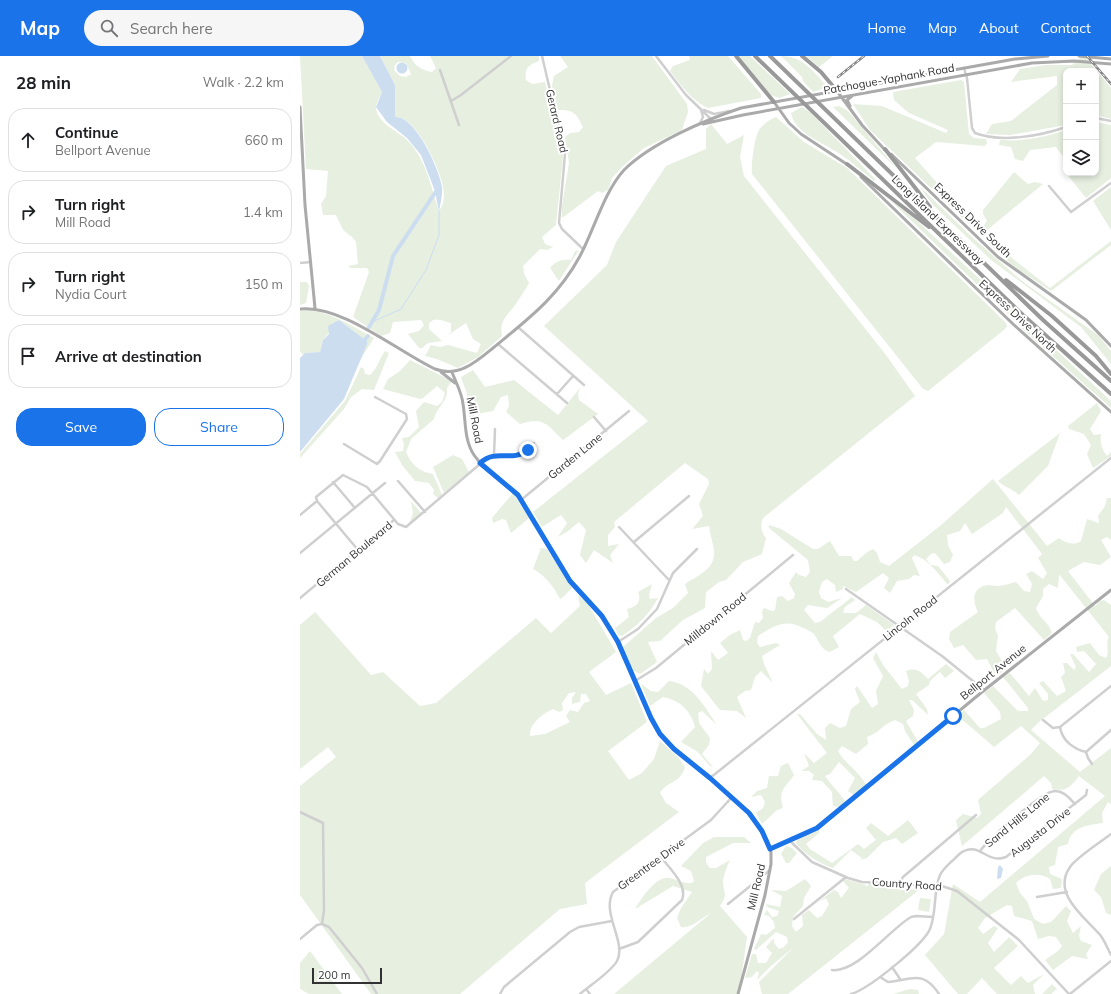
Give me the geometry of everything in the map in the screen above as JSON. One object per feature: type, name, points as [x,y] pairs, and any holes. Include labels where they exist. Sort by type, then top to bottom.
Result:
[{"type":"highway","points":[[736,56],[774,102]]},
{"type":"highway","name":"Long Island Expressway","points":[[755,56],[1043,334],[1111,394]]},
{"type":"highway","name":"Long Island Expressway","points":[[770,56],[943,224],[1111,381]]},
{"type":"highway","points":[[802,56],[821,72],[837,91]]},
{"type":"highway","points":[[885,149],[943,224]]},
{"type":"highway","points":[[847,164],[945,239]]},
{"type":"highway","points":[[982,261],[1052,316],[1096,356],[1111,374]]},
{"type":"main road","name":"Patchogue-Yaphank Road","points":[[452,372],[472,365],[542,308],[556,291],[583,249],[620,174],[646,153],[696,126],[741,108],[1014,59],[1048,56]]},
{"type":"main road","points":[[1079,56],[1111,59]]},
{"type":"main road","name":"Patchogue-Yaphank Road","points":[[696,126],[700,123],[712,120],[1032,63],[1082,61],[1111,64]]},
{"type":"main road","name":"Express Drive South","points":[[837,91],[852,112],[885,149],[998,257],[1086,320],[1111,346]]},
{"type":"main road","points":[[852,112],[847,100],[855,95]]},
{"type":"main road","name":"Express Drive North","points":[[774,102],[802,134],[847,164],[1013,324],[1111,412]]},
{"type":"main road","points":[[300,107],[304,201],[315,308]]},
{"type":"main road","points":[[300,309],[315,308],[329,312],[352,322],[438,370],[458,386]]},
{"type":"main road","points":[[438,370],[452,372]]},
{"type":"main road","name":"Mill Road","points":[[452,372],[463,402],[468,442],[474,455],[480,463],[514,491],[570,581],[596,609],[618,642],[654,723],[663,738],[678,753],[732,797],[755,821],[762,831],[770,849],[772,860],[738,994]]},
{"type":"main road","name":"Bellport Avenue","points":[[770,849],[820,826],[984,690],[1111,590]]},
{"type":"street","points":[[450,101],[461,95],[511,56]]},
{"type":"street","name":"Gerard Road","points":[[542,56],[565,154],[559,223],[562,229],[583,249]]},
{"type":"street","points":[[656,56],[686,95],[712,120]]},
{"type":"street","points":[[964,68],[972,128],[976,134],[1014,137],[1048,132],[1063,128]]},
{"type":"street","points":[[440,70],[459,125]]},
{"type":"street","points":[[700,108],[714,114],[741,108]]},
{"type":"street","points":[[700,108],[704,117],[700,123]]},
{"type":"street","points":[[1099,119],[1111,121]]},
{"type":"street","points":[[1049,186],[1071,212],[1111,183]]},
{"type":"street","points":[[300,263],[311,262]]},
{"type":"street","points":[[519,328],[584,385]]},
{"type":"street","points":[[498,344],[567,403]]},
{"type":"street","points":[[557,394],[573,376]]},
{"type":"street","points":[[344,444],[377,464],[380,461],[407,419],[406,414],[375,396]]},
{"type":"street","name":"Garden Lane","points":[[521,500],[629,411]]},
{"type":"street","points":[[594,417],[606,431]]},
{"type":"street","points":[[495,429],[494,455],[513,457],[521,456],[534,444]]},
{"type":"street","name":"German Boulevard","points":[[301,596],[394,520],[401,526],[406,527],[480,463],[494,455]]},
{"type":"street","name":"Lincoln Road","points":[[710,778],[1111,458]]},
{"type":"street","points":[[358,550],[317,501],[316,497],[333,482],[343,475],[361,483],[372,493],[394,520]]},
{"type":"street","points":[[333,482],[355,508]]},
{"type":"street","points":[[398,482],[425,512]]},
{"type":"street","points":[[300,554],[385,483]]},
{"type":"street","points":[[634,542],[688,496]]},
{"type":"street","points":[[300,515],[317,501]]},
{"type":"street","points":[[619,527],[669,580]]},
{"type":"street","points":[[618,642],[638,629],[657,609],[669,580],[678,567],[697,549]]},
{"type":"street","name":"Milldown Road","points":[[635,681],[656,668],[793,555]]},
{"type":"street","points":[[846,589],[942,656],[984,690]]},
{"type":"street","points":[[1043,720],[1050,727],[1060,728],[1111,686]]},
{"type":"street","points":[[1060,728],[1061,734],[1069,743],[1086,752]]},
{"type":"street","points":[[1086,752],[1111,730]]},
{"type":"street","points":[[1086,752],[1092,764]]},
{"type":"street","name":"Augusta Drive","points":[[851,994],[866,988],[903,959],[929,932],[941,873],[964,850],[980,851],[991,858],[1006,858],[1086,795],[1087,790]]},
{"type":"street","name":"Sand Hills Lane","points":[[980,851],[992,837],[1045,794],[1056,791],[1061,792],[1065,794],[1074,804]]},
{"type":"street","name":"Greentree Drive","points":[[619,949],[609,903],[613,892],[711,820],[732,797]]},
{"type":"street","points":[[300,812],[323,824],[324,910],[322,924]]},
{"type":"street","points":[[900,882],[903,877],[976,815]]},
{"type":"street","points":[[1111,834],[1070,867],[1066,880],[1067,892],[1073,907],[1101,936],[1111,955]]},
{"type":"street","name":"Country Road","points":[[789,840],[812,862],[846,877],[862,882],[928,884],[952,889],[973,902],[1019,940],[1069,994]]},
{"type":"street","points":[[580,994],[616,962],[619,949],[638,942],[682,900],[684,894],[683,887],[661,857]]},
{"type":"street","points":[[728,904],[770,870]]},
{"type":"street","points":[[794,919],[846,877]]},
{"type":"street","points":[[1037,897],[1067,892]]},
{"type":"street","points":[[832,970],[837,971],[861,959],[911,917],[933,917]]},
{"type":"street","points":[[500,994],[504,987],[570,932],[579,927],[612,921]]},
{"type":"street","points":[[300,939],[317,925],[322,924],[329,927],[362,968],[376,994]]},
{"type":"street","points":[[1069,994],[1111,961]]},
{"type":"street","points":[[892,967],[900,979]]},
{"type":"street","points":[[880,977],[888,982],[914,976],[925,979],[939,994]]},
{"type":"street","points":[[586,989],[590,994]]},
{"type":"green space","points":[[300,56],[362,56],[382,92],[376,105],[378,114],[384,123],[406,139],[413,147],[427,173],[439,211],[444,200],[444,193],[437,168],[426,144],[411,124],[403,118],[395,117],[395,85],[380,56],[410,56],[419,67],[432,72],[436,68],[430,56],[539,56],[539,61],[532,64],[528,68],[526,80],[532,84],[545,82],[563,157],[556,225],[542,237],[545,244],[553,247],[547,250],[540,249],[523,266],[524,274],[529,283],[504,319],[501,331],[502,336],[478,357],[458,368],[437,359],[425,356],[431,345],[440,347],[448,345],[477,353],[481,344],[473,339],[466,323],[448,335],[451,332],[451,323],[439,320],[432,321],[429,323],[429,329],[442,341],[428,343],[422,348],[419,348],[408,334],[419,331],[424,325],[421,320],[393,322],[390,333],[381,336],[353,317],[369,272],[367,268],[350,268],[348,266],[358,264],[356,242],[343,230],[336,215],[323,215],[321,204],[326,196],[328,171],[306,169]],"holes":[[[398,62],[406,63],[411,74],[406,77],[400,76],[394,70],[395,65]]]},
{"type":"green space","points":[[560,56],[652,56],[687,104],[688,112],[682,130],[644,148],[623,166],[612,178],[608,190],[602,193],[598,191],[562,218],[562,206],[569,163],[565,137],[570,133],[579,132],[583,127],[574,113],[558,110],[552,86],[554,76],[568,67]]},
{"type":"green space","points":[[689,56],[728,56],[761,94],[761,98],[708,108],[702,105],[687,92],[670,71],[673,66],[690,60]]},
{"type":"green space","points":[[738,56],[750,56],[790,94],[779,98],[771,95]]},
{"type":"green space","points":[[781,56],[795,58],[806,65],[825,84],[822,89],[813,92],[803,81],[802,77]]},
{"type":"green space","points":[[806,56],[833,56],[819,67]]},
{"type":"green space","points":[[1082,56],[1089,56],[1087,59],[1094,68],[1063,68],[1063,126],[1010,135],[986,134],[992,124],[1011,121],[1057,85],[1057,76],[1011,82],[1020,69],[1046,65],[1072,65]]},
{"type":"green space","points":[[1099,74],[1111,88],[1111,119],[1099,116]]},
{"type":"green space","points":[[961,80],[964,82],[969,134],[974,138],[986,139],[987,144],[984,146],[936,142],[915,158],[938,184],[973,217],[977,224],[974,229],[870,130],[853,104],[882,106],[946,133],[948,130],[909,113],[894,100],[893,92]]},
{"type":"green space","points":[[839,106],[848,111],[897,169],[833,107]]},
{"type":"green space","points":[[802,107],[811,113],[876,180],[874,181],[844,157],[804,132],[793,120],[791,113]]},
{"type":"green space","points":[[776,117],[804,142],[847,168],[1005,322],[1007,326],[1005,329],[928,391],[923,389],[752,174],[753,152],[757,134],[764,124]]},
{"type":"green space","points":[[1099,123],[1111,125],[1111,178],[1086,198],[1068,176],[1099,176]]},
{"type":"green space","points":[[711,124],[727,144],[744,135],[740,157],[744,176],[886,355],[915,396],[763,518],[762,528],[766,538],[762,554],[743,562],[726,580],[719,582],[706,592],[705,608],[683,620],[660,641],[648,642],[657,662],[640,674],[632,670],[623,647],[656,618],[673,608],[688,593],[685,584],[700,575],[712,563],[714,551],[709,526],[692,529],[703,516],[699,504],[709,484],[708,479],[685,463],[614,522],[615,527],[608,535],[608,546],[619,544],[610,555],[613,563],[594,550],[586,563],[580,555],[586,530],[579,522],[558,537],[567,523],[561,515],[542,527],[533,512],[648,421],[544,326],[607,265],[616,242],[666,166],[706,149],[706,129]]},
{"type":"green space","points":[[1063,131],[1063,157],[1056,147],[1030,150],[1023,161],[1015,159],[1011,147],[999,145],[1000,140],[1017,140],[1050,135]]},
{"type":"green space","points":[[1014,172],[1028,184],[1035,182],[1043,184],[981,235],[978,234],[987,221],[983,214],[983,210]]},
{"type":"green space","points":[[919,186],[973,238],[1022,281],[1098,335],[1111,351],[1111,364],[1081,327],[991,260],[933,205]]},
{"type":"green space","points":[[1111,187],[1111,230],[1093,201]]},
{"type":"green space","points":[[889,199],[913,217],[1111,401],[1111,408],[1028,334]]},
{"type":"green space","points":[[995,238],[1001,242],[1012,258],[1050,288],[1111,241],[1111,245],[1051,291],[1013,266],[989,244],[989,241]]},
{"type":"green space","points":[[579,250],[559,281],[550,268],[559,261],[571,260],[575,251]]},
{"type":"green space","points":[[300,282],[307,282],[309,286],[306,303],[300,305]]},
{"type":"green space","points":[[308,310],[334,317],[374,338],[360,360],[368,342],[339,320],[323,340],[320,352],[305,353],[303,355],[300,351],[300,311]]},
{"type":"green space","points":[[385,351],[389,353],[374,390],[362,389],[351,397],[344,409],[300,458],[300,454],[345,401],[361,367],[364,369],[365,374],[370,375]]},
{"type":"green space","points":[[410,360],[452,381],[447,388],[446,397],[434,419],[411,439],[406,452],[416,467],[433,474],[442,495],[438,498],[433,494],[434,490],[429,483],[415,481],[402,465],[395,452],[403,451],[404,444],[402,438],[409,437],[419,427],[416,411],[424,402],[437,406],[442,402],[445,393],[437,386],[420,399],[383,389],[388,379],[400,371]]},
{"type":"green space","points":[[473,370],[485,387],[514,380],[558,415],[580,388],[578,394],[579,400],[598,414],[563,440],[544,423],[535,421],[520,424],[506,412],[509,406],[508,395],[501,397],[493,411],[476,414],[469,420],[467,394],[461,377]]},
{"type":"green space","points":[[1097,403],[1101,411],[1090,429],[1094,435],[1101,434],[1102,448],[1107,456],[1111,452],[1111,456],[1093,468],[1087,454],[1091,445],[1084,434],[1069,429],[1068,426]]},
{"type":"green space","points":[[1060,433],[1048,466],[1019,495],[998,481]]},
{"type":"green space","points":[[453,455],[462,459],[469,472],[444,493],[433,467]]},
{"type":"green space","points":[[993,479],[1047,546],[1059,538],[1070,543],[1078,543],[1081,541],[1087,519],[1099,523],[1098,516],[1105,506],[1107,498],[1111,498],[1111,540],[1107,537],[1101,540],[1111,557],[1100,565],[1084,562],[1068,571],[1095,606],[1100,601],[1104,600],[1111,605],[1111,666],[1039,722],[1031,730],[1080,772],[1111,748],[1111,804],[1108,802],[1102,813],[1103,823],[1087,826],[1077,830],[1073,833],[1068,844],[1058,847],[1055,865],[1049,867],[1050,874],[1062,879],[1061,888],[1053,889],[1050,879],[1041,875],[1028,876],[1016,883],[1020,893],[1027,901],[1034,919],[1043,924],[1051,922],[1066,906],[1071,911],[1067,921],[1073,933],[1081,926],[1079,936],[1081,941],[1092,945],[1086,954],[1088,959],[1072,956],[1053,970],[1045,960],[1058,951],[1062,946],[1056,937],[1049,936],[1038,939],[1032,921],[1014,916],[1012,906],[1007,905],[985,918],[978,928],[983,934],[994,926],[998,928],[988,943],[994,952],[1009,937],[1018,946],[994,968],[1011,985],[1021,976],[1028,983],[1044,974],[1033,985],[1035,994],[997,994],[982,978],[967,994],[958,994],[925,955],[944,934],[953,884],[980,902],[1105,796],[1079,776],[1068,788],[1057,790],[1052,789],[1051,783],[1044,776],[962,846],[956,820],[963,814],[977,818],[981,814],[978,800],[1031,754],[1040,743],[1021,726],[994,747],[958,716],[964,710],[980,728],[984,728],[1001,719],[1000,712],[984,693],[993,686],[1018,711],[1028,711],[1028,708],[1003,677],[1010,673],[1029,696],[1035,688],[1043,701],[1048,700],[1048,694],[1039,683],[1043,681],[1057,696],[1066,691],[1061,677],[1065,673],[1063,663],[1067,663],[1074,670],[1076,667],[1070,654],[1073,654],[1089,672],[1096,664],[1084,651],[1077,652],[1076,647],[1090,643],[1099,655],[1106,658],[1108,653],[1107,642],[1109,637],[1059,574],[1058,588],[1049,584],[1043,589],[1043,596],[1036,608],[1039,615],[1051,629],[1052,633],[1044,640],[1015,608],[996,622],[995,628],[998,636],[996,651],[1006,668],[996,677],[987,659],[976,660],[963,645],[954,648],[949,639],[950,632],[978,612],[974,599],[976,592],[979,589],[988,585],[1000,586],[1016,582],[1024,591],[1030,592],[1032,584],[1026,574],[1032,571],[1043,579],[1047,573],[1038,558],[1042,554],[1006,507],[1003,513],[972,534],[965,523],[960,531],[947,535],[948,545],[953,555],[950,562],[944,564],[936,554],[932,553],[926,559],[931,565],[938,566],[950,581],[948,585],[929,563],[914,555],[912,558],[920,576],[914,575],[909,579],[897,581],[890,593],[884,588],[889,578],[883,573],[856,592],[843,586],[843,589],[836,592],[835,585],[827,579],[822,582],[819,592],[821,598],[828,602],[842,598],[827,608],[808,605],[804,610],[815,623],[820,622],[852,597],[855,600],[845,607],[843,613],[856,613],[866,605],[894,625],[886,631],[877,622],[860,614],[833,636],[839,647],[830,652],[822,647],[814,634],[797,625],[780,624],[764,632],[758,636],[757,643],[760,647],[776,643],[780,645],[762,656],[773,683],[761,671],[755,677],[751,690],[745,691],[737,697],[746,718],[737,711],[720,710],[701,686],[704,669],[708,674],[712,669],[711,651],[718,660],[728,653],[720,643],[730,635],[740,630],[743,640],[746,641],[750,638],[755,622],[759,623],[763,618],[762,612],[764,608],[772,611],[775,610],[777,597],[782,596],[788,601],[794,598],[795,594],[789,583],[796,572],[799,575],[806,577],[810,572],[808,560],[769,528],[769,525],[781,529],[813,549],[818,549],[830,541],[839,556],[851,556],[854,561],[857,561],[873,549],[877,553],[880,562],[889,566],[940,526]]},
{"type":"green space","points":[[513,493],[529,518],[511,533],[506,520],[502,519],[493,523],[492,518]]},
{"type":"green space","points":[[411,501],[421,513],[409,524],[413,513]]},
{"type":"green space","points":[[541,548],[547,549],[572,588],[560,599],[549,582],[533,569]]},
{"type":"green space","points":[[652,584],[649,595],[650,599],[658,598],[655,604],[647,615],[633,628],[622,636],[618,635],[615,628],[629,617],[627,609],[634,607],[638,603],[638,592]]},
{"type":"green space","points":[[578,595],[588,604],[616,652],[589,672],[606,695],[631,683],[647,722],[608,751],[629,780],[642,773],[654,759],[660,741],[678,757],[685,767],[680,776],[660,793],[666,803],[679,812],[585,883],[587,904],[560,909],[460,994],[371,994],[300,895],[300,786],[336,757],[328,747],[300,769],[300,625],[315,612],[371,675],[383,672],[420,706],[436,703],[536,618],[551,633],[580,606]],"holes":[[[576,692],[572,698],[572,704],[580,702],[581,694],[586,694],[590,701],[584,703],[578,712],[570,710],[566,716],[570,722],[545,734],[530,736],[530,731],[537,720],[553,709],[559,712],[563,710],[562,703],[569,693]]]},
{"type":"green space","points":[[876,652],[883,665],[902,689],[908,686],[909,681],[906,671],[916,670],[921,672],[928,679],[946,664],[954,671],[945,678],[940,672],[930,681],[929,685],[916,694],[927,709],[928,715],[912,700],[909,700],[914,710],[913,716],[906,721],[918,742],[914,745],[905,731],[903,724],[895,720],[867,737],[868,744],[856,754],[842,746],[838,751],[841,756],[860,776],[866,785],[854,795],[848,791],[855,778],[839,762],[830,774],[825,776],[845,801],[840,807],[833,806],[832,792],[822,781],[812,780],[814,775],[809,771],[801,771],[809,766],[804,753],[814,763],[827,753],[797,714],[800,714],[817,734],[826,740],[825,728],[830,723],[840,728],[846,726],[851,709],[860,702],[855,689],[857,686],[872,708],[878,704],[876,691],[883,676],[873,658]]},
{"type":"green space","points":[[669,681],[685,686],[691,691],[717,725],[702,711],[698,713],[699,723],[710,738],[709,745],[702,754],[713,767],[710,766],[698,752],[681,742],[695,727],[691,716],[684,707],[669,698],[663,697],[650,706],[641,684],[651,691],[658,692]]},
{"type":"green space","points":[[788,763],[794,775],[782,793],[781,797],[783,808],[777,810],[762,824],[756,813],[763,808],[765,802],[761,795],[751,797],[757,791],[767,788],[769,776],[778,776],[781,766]]},
{"type":"green space","points":[[908,820],[918,833],[902,844],[896,838],[883,842],[867,858],[860,860],[862,858],[851,850],[833,868],[813,858],[796,843],[797,840],[818,830],[820,832],[806,844],[810,849],[832,863],[858,844],[864,849],[876,840],[866,828],[871,823],[888,836]]},
{"type":"green space","points":[[714,837],[744,837],[751,843],[733,843],[706,857],[706,863],[710,868],[716,868],[730,860],[723,881],[725,895],[720,906],[747,937],[739,994],[614,994],[711,913],[693,925],[681,927],[677,918],[681,908],[692,892],[673,886],[635,909],[654,884],[659,880],[670,878],[692,883],[694,881],[691,871],[681,866],[703,843]]},
{"type":"green space","points":[[786,846],[792,848],[797,853],[789,863],[786,863],[781,854]]},
{"type":"green space","points":[[1111,866],[1111,915],[1106,913],[1101,897],[1094,890],[1101,874]]},
{"type":"green space","points":[[805,879],[811,886],[804,898],[803,906],[793,917],[792,926],[796,932],[803,926],[802,915],[809,910],[817,918],[822,916],[829,904],[826,898],[818,902],[834,890],[838,892],[841,898],[849,888],[843,881],[845,879],[866,885],[866,887],[869,884],[904,886],[899,891],[904,889],[919,890],[788,994],[762,994],[759,982],[794,947],[757,980],[759,973],[757,971],[752,977],[745,978],[752,954],[756,954],[758,963],[766,963],[772,953],[766,947],[774,938],[774,943],[779,949],[784,947],[788,942],[787,937],[776,932],[756,950],[754,949],[761,934],[766,935],[775,928],[774,922],[769,916],[764,915],[767,910],[772,917],[777,916],[779,911],[767,907],[766,904],[780,907],[782,896],[771,890],[786,891]]},
{"type":"green space","points":[[920,898],[931,899],[929,912],[918,910]]},
{"type":"green space","points":[[310,951],[342,994],[309,994],[300,989],[300,963]]},
{"type":"green space","points":[[1052,984],[1057,989],[1051,994],[1042,994]]},
{"type":"green space","points":[[910,989],[918,990],[919,994],[893,994]]},
{"type":"water","points":[[362,56],[380,56],[395,85],[395,117],[403,119],[410,125],[418,134],[432,157],[442,187],[439,212],[435,191],[421,155],[407,138],[387,122],[376,107],[382,92]]},
{"type":"water","points":[[400,63],[404,63],[406,64],[406,72],[400,73],[397,70],[397,66]]},
{"type":"water","points":[[339,320],[368,342],[344,399],[300,452],[300,358],[305,353],[320,352],[323,340],[329,334],[328,326]]},
{"type":"water","points":[[1000,865],[1003,869],[1001,878],[997,879],[998,867]]},
{"type":"waterway","points":[[369,327],[379,310],[393,256],[437,190]]},
{"type":"waterway","points":[[372,322],[401,309],[426,270],[439,235],[439,211]]},
{"type":"waterway","points":[[361,344],[368,336]]},
{"type":"railway","points":[[838,77],[864,56]]},
{"type":"railway","points":[[1087,56],[1111,84]]},
{"type":"route","points":[[528,450],[521,456],[513,457],[494,455],[486,458],[480,463],[518,495],[570,581],[602,616],[618,642],[651,718],[660,734],[674,749],[728,793],[749,813],[762,831],[770,849],[817,828],[953,716]]}]
